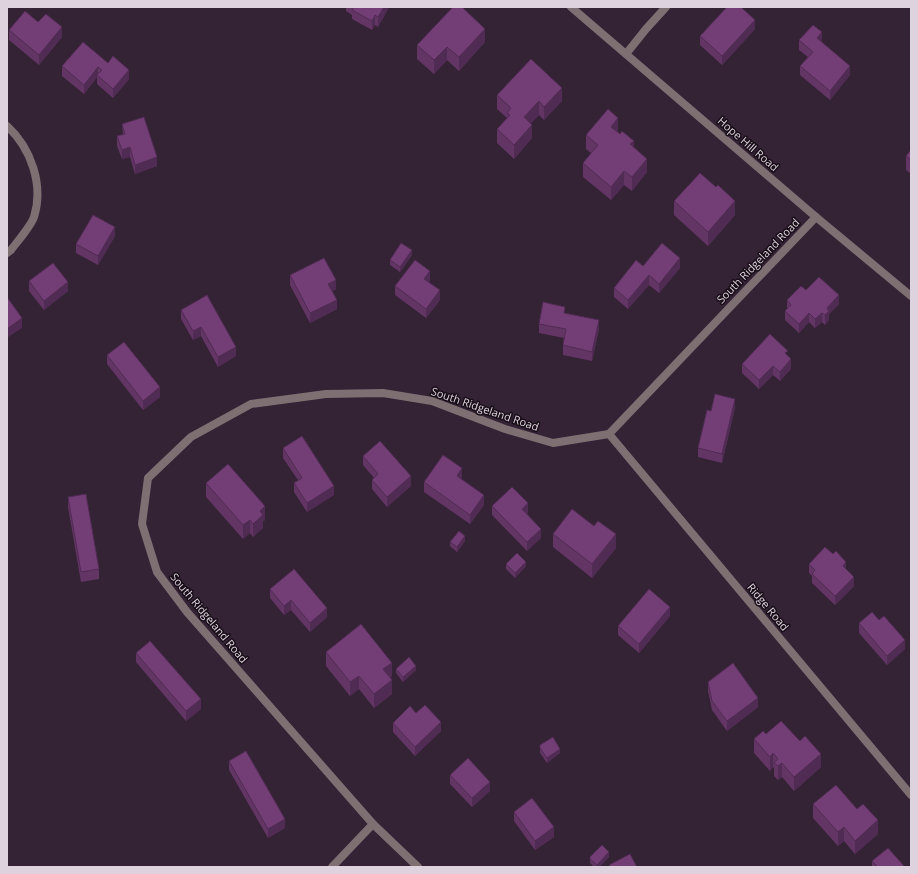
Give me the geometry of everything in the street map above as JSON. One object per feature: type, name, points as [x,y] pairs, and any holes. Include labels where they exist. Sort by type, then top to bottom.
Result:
[{"type":"street","name":"Hope Hill Road","points":[[571,7],[816,217],[911,296]]},
{"type":"street","points":[[626,54],[666,7]]},
{"type":"street","points":[[7,126],[16,134],[31,160],[39,191],[34,218],[11,250],[7,253]]},
{"type":"street","name":"South Ridgeland Road","points":[[418,867],[373,824],[187,612],[157,572],[142,524],[148,478],[191,436],[251,404],[326,394],[383,393],[432,401],[505,429],[553,443],[609,434],[816,217]]},
{"type":"street","name":"Ridge Road","points":[[609,434],[911,795]]},
{"type":"street","points":[[332,867],[373,824]]},
{"type":"building","points":[[354,7],[384,7],[378,17],[375,15],[372,21],[352,10]]},
{"type":"building","points":[[453,7],[462,7],[485,29],[459,57],[447,47],[434,60],[417,45]]},
{"type":"building","points":[[727,7],[741,7],[755,20],[722,56],[700,36]]},
{"type":"building","points":[[25,11],[38,22],[46,14],[62,27],[39,55],[9,30]]},
{"type":"building","points":[[813,25],[822,32],[817,38],[850,66],[830,91],[800,66],[813,52],[799,40]]},
{"type":"building","points":[[83,42],[108,63],[113,56],[129,70],[113,89],[97,75],[102,70],[98,67],[84,85],[62,66]]},
{"type":"building","points":[[531,59],[562,88],[544,107],[539,101],[524,117],[532,125],[514,145],[497,129],[510,115],[507,113],[511,108],[497,95]]},
{"type":"building","points":[[608,109],[618,118],[611,127],[620,134],[622,131],[634,141],[630,144],[647,159],[632,177],[624,171],[611,187],[583,163],[598,145],[586,135]]},
{"type":"building","points":[[144,117],[157,157],[135,165],[130,147],[122,150],[117,136],[125,134],[122,124]]},
{"type":"building","points":[[911,150],[911,160],[906,156]]},
{"type":"building","points":[[700,173],[716,187],[718,185],[735,201],[708,232],[674,201]]},
{"type":"building","points":[[93,215],[115,227],[98,256],[76,244]]},
{"type":"building","points":[[401,243],[412,250],[400,267],[390,260]]},
{"type":"building","points":[[662,243],[680,258],[659,284],[649,275],[628,300],[614,288],[636,260],[643,266]]},
{"type":"building","points":[[324,258],[336,280],[328,284],[337,300],[310,313],[290,275]]},
{"type":"building","points":[[415,260],[430,271],[424,279],[440,290],[426,309],[395,286]]},
{"type":"building","points":[[53,263],[68,282],[44,301],[29,281]]},
{"type":"building","points":[[819,277],[839,295],[827,308],[829,311],[825,315],[822,313],[815,319],[809,313],[799,324],[785,311],[791,305],[787,300],[801,286],[806,290]]},
{"type":"building","points":[[207,295],[236,347],[218,357],[201,327],[193,331],[181,310]]},
{"type":"building","points":[[7,297],[22,318],[7,329]]},
{"type":"building","points":[[543,302],[565,307],[564,313],[599,320],[592,352],[563,345],[566,329],[539,324]]},
{"type":"building","points":[[770,334],[788,351],[785,353],[791,359],[780,372],[773,366],[759,380],[742,364]]},
{"type":"building","points":[[124,342],[160,387],[143,401],[107,355]]},
{"type":"building","points":[[715,394],[735,399],[722,454],[698,448],[707,410],[711,411]]},
{"type":"building","points":[[302,436],[334,486],[307,503],[294,483],[302,478],[283,448]]},
{"type":"building","points":[[380,441],[411,476],[387,497],[372,480],[378,474],[363,456]]},
{"type":"building","points":[[443,455],[462,468],[457,476],[484,495],[470,515],[424,482]]},
{"type":"building","points":[[228,464],[265,506],[260,511],[263,515],[253,524],[250,520],[243,525],[206,483]]},
{"type":"building","points":[[512,487],[528,503],[522,509],[541,529],[527,542],[492,506]]},
{"type":"building","points":[[86,494],[99,569],[81,572],[68,497]]},
{"type":"building","points":[[572,509],[594,526],[598,521],[616,534],[592,564],[553,534]]},
{"type":"building","points":[[459,531],[465,536],[457,547],[450,542]]},
{"type":"building","points":[[825,547],[833,554],[836,551],[846,562],[843,566],[854,577],[835,596],[812,574],[815,570],[809,564]]},
{"type":"building","points":[[517,553],[526,562],[515,573],[506,564]]},
{"type":"building","points":[[294,569],[327,608],[310,623],[291,600],[284,606],[270,589]]},
{"type":"building","points":[[649,589],[670,607],[639,644],[618,626]]},
{"type":"building","points":[[872,612],[879,620],[884,616],[905,640],[887,656],[859,623]]},
{"type":"building","points":[[361,624],[392,663],[383,669],[392,680],[374,694],[359,676],[350,682],[326,652]]},
{"type":"building","points":[[150,641],[201,699],[186,711],[136,653]]},
{"type":"building","points":[[409,657],[416,666],[403,677],[396,669]]},
{"type":"building","points":[[733,663],[758,698],[727,721],[712,701],[708,682]]},
{"type":"building","points":[[425,705],[441,722],[415,747],[393,723],[410,706],[416,713]]},
{"type":"building","points":[[781,721],[800,741],[805,736],[821,754],[794,777],[782,763],[778,766],[774,763],[778,759],[773,753],[770,757],[754,739],[763,731],[766,734]]},
{"type":"building","points":[[553,737],[560,749],[547,758],[540,748],[540,745]]},
{"type":"building","points":[[246,751],[285,819],[268,829],[229,761]]},
{"type":"building","points":[[468,758],[490,782],[472,798],[450,775]]},
{"type":"building","points":[[836,785],[857,809],[863,804],[878,820],[855,841],[844,827],[838,832],[813,804]]},
{"type":"building","points":[[532,798],[554,827],[535,841],[514,812]]},
{"type":"building","points":[[602,845],[609,852],[597,865],[590,859],[590,857]]},
{"type":"building","points":[[888,848],[905,867],[878,867],[872,861]]},
{"type":"building","points":[[630,854],[637,867],[610,867],[609,865]]}]
